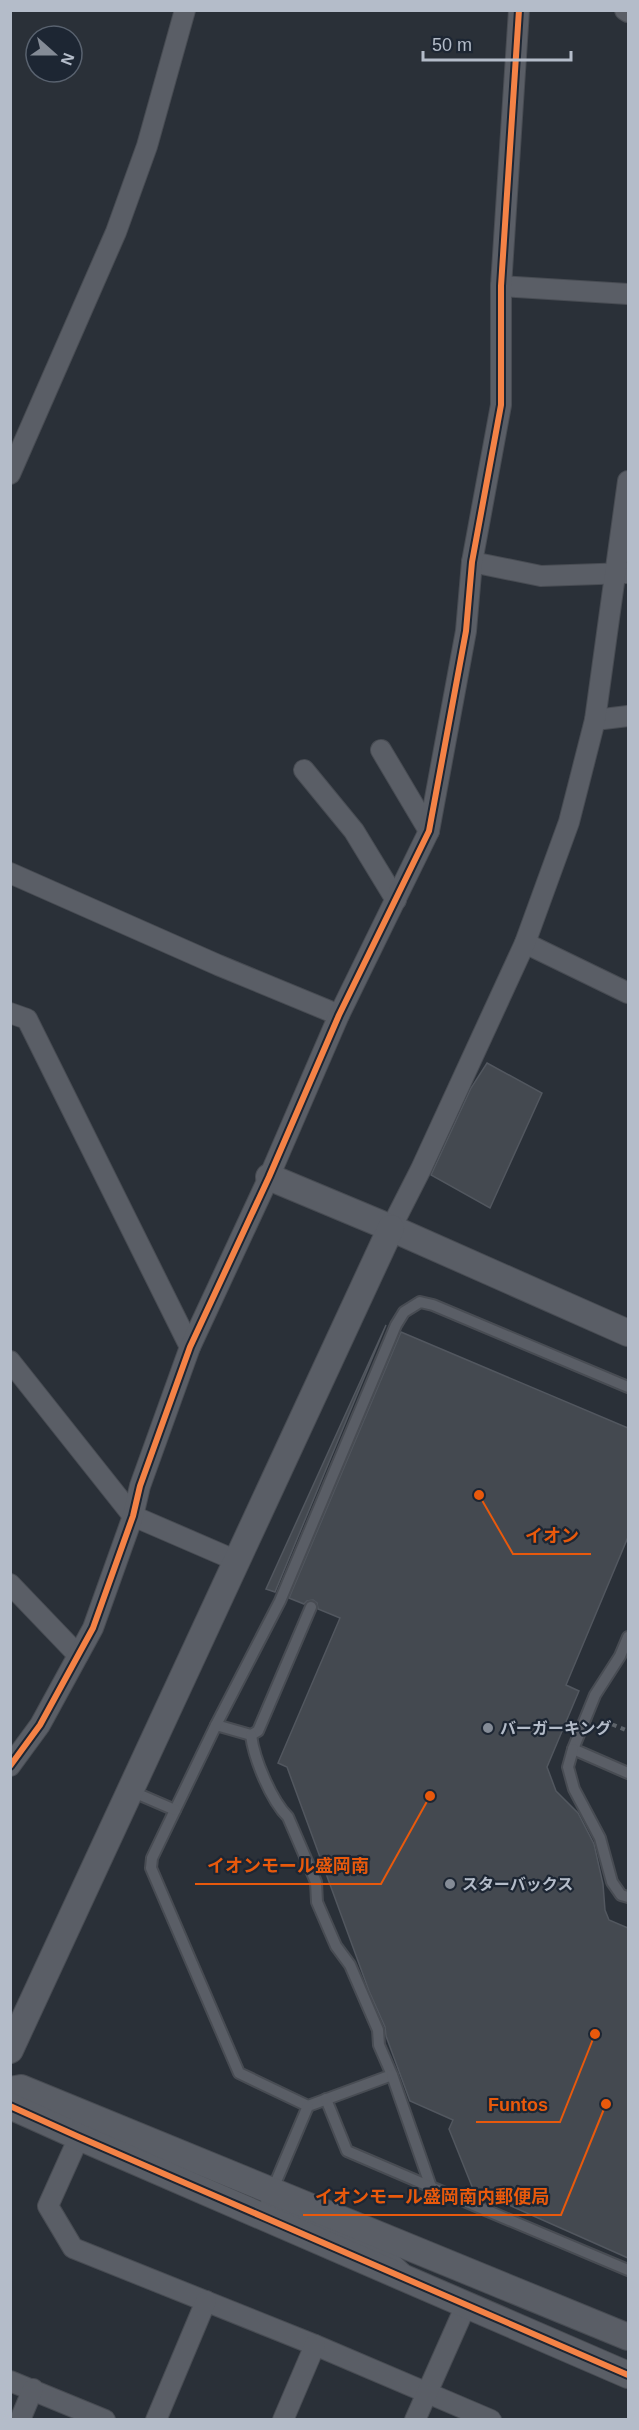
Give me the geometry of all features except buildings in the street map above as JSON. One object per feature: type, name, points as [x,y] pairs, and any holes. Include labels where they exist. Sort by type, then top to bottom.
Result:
[{"type":"street","points":[[10,474],[116,232],[147,147],[185,10]]},
{"type":"street","points":[[13,1756],[40,1725],[93,1628],[132,1516],[140,1486],[190,1347],[269,1177],[339,1015],[429,831],[466,631],[472,562],[501,405],[501,286],[519,10]]},
{"type":"street","points":[[501,286],[628,294]]},
{"type":"street","points":[[10,2050],[525,944],[569,822],[595,720],[621,574],[628,482]]},
{"type":"street","points":[[472,562],[540,576],[621,574]]},
{"type":"street","points":[[595,720],[628,716]]},
{"type":"street","points":[[381,750],[429,831]]},
{"type":"street","points":[[304,770],[354,831],[396,900]]},
{"type":"street","points":[[10,873],[218,965],[339,1015]]},
{"type":"street","points":[[525,944],[628,993]]},
{"type":"street","points":[[10,1013],[27,1019],[190,1347]]},
{"type":"street","points":[[269,1177],[391,1228],[628,1333]]},
{"type":"street","points":[[10,1361],[132,1516],[237,1561]]},
{"type":"street","points":[[10,1584],[78,1655]]},
{"type":"street","points":[[10,2090],[21,2088],[628,2337]]},
{"type":"street","points":[[10,2106],[628,2376]]},
{"type":"street","points":[[79,2138],[48,2206],[73,2248],[315,2345],[491,2420]]},
{"type":"street","points":[[272,2191],[271,2203],[372,2246],[413,2282]]},
{"type":"street","points":[[156,2420],[206,2301]]},
{"type":"street","points":[[415,2420],[466,2305]]},
{"type":"street","points":[[283,2420],[315,2345]]},
{"type":"street","points":[[10,2380],[105,2420]]},
{"type":"street","points":[[20,2420],[33,2389]]},
{"type":"lane","points":[[308,2106],[239,2073],[151,1868],[152,1858],[216,1725],[280,1601],[396,1325],[404,1312],[420,1302],[433,1305],[628,1387]]},
{"type":"lane","points":[[216,1725],[251,1735],[258,1731],[311,1607]]},
{"type":"lane","points":[[628,1637],[620,1656],[595,1695],[568,1767],[574,1789],[600,1838],[612,1882],[621,1895],[628,1897]]},
{"type":"lane","points":[[251,1735],[253,1749],[280,1809],[288,1817],[316,1882],[316,1902],[336,1946],[350,1965],[378,2030],[379,2045],[392,2075],[431,2187]]},
{"type":"lane","points":[[573,1749],[628,1773]]},
{"type":"lane","points":[[130,1791],[175,1810]]},
{"type":"lane","points":[[272,2191],[308,2106],[392,2075]]},
{"type":"lane","points":[[326,2099],[347,2151],[628,2270]]},
{"type":"path","points":[[600,1729],[604,1721],[628,1731]]},
{"type":"cycle path","points":[[10,1766],[40,1725],[93,1628],[133,1516],[140,1486],[190,1347],[269,1177],[339,1015],[429,831],[466,631],[472,562],[501,405],[501,286],[519,10]]},
{"type":"cycle path","points":[[10,2106],[628,2375]]},
{"type":"place","name":"イオン","points":[[479,1495]]},
{"type":"place","name":"バーガーキング","points":[[488,1728]]},
{"type":"place","name":"イオンモール盛岡南","points":[[430,1796]]},
{"type":"place","name":"スターバックス","points":[[450,1884]]},
{"type":"place","name":"Funtos","points":[[595,2034]]},
{"type":"place","name":"イオンモール盛岡南内郵便局","points":[[606,2104]]}]
